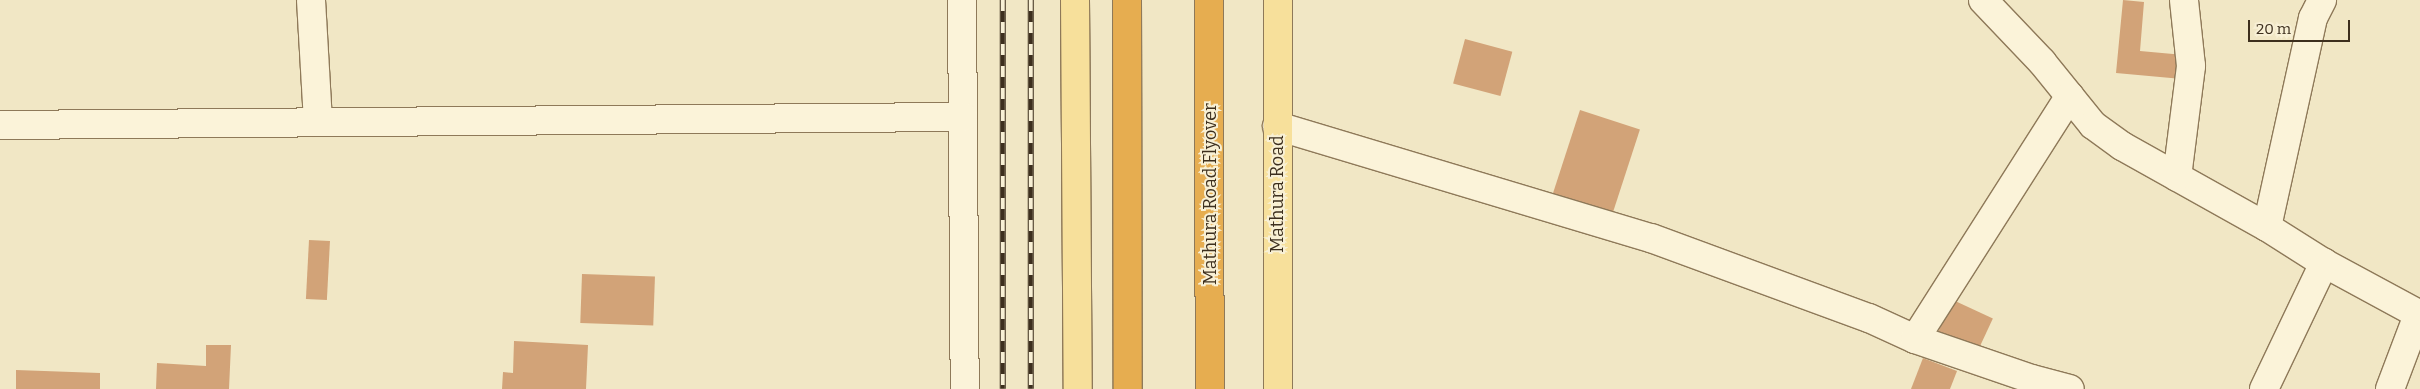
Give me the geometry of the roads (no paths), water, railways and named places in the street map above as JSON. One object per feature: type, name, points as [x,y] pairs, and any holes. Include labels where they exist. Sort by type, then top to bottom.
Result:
[{"type":"highway","points":[[1127,0],[1128,389]]},
{"type":"highway","name":"Mathura Road Flyover","points":[[1209,0],[1210,389]]},
{"type":"main road","points":[[1075,0],[1078,389]]},
{"type":"main road","name":"Mathura Road","points":[[1278,0],[1278,389]]},
{"type":"street","points":[[312,0],[318,122]]},
{"type":"street","points":[[962,0],[965,389]]},
{"type":"street","points":[[1983,0],[2042,62],[2093,125],[2122,146],[2267,227],[2324,263],[2419,315],[2390,389]]},
{"type":"street","points":[[2177,177],[2191,66],[2184,0]]},
{"type":"street","points":[[2267,227],[2313,18],[2322,0]]},
{"type":"street","points":[[1915,339],[2070,96]]},
{"type":"street","points":[[0,125],[963,117]]},
{"type":"street","points":[[1277,126],[1650,238],[1869,318],[1915,339],[2032,379],[2070,389]]},
{"type":"street","points":[[2264,389],[2324,263]]},
{"type":"railway","points":[[1003,0],[1003,389]]},
{"type":"railway","points":[[1031,0],[1031,389]]}]
